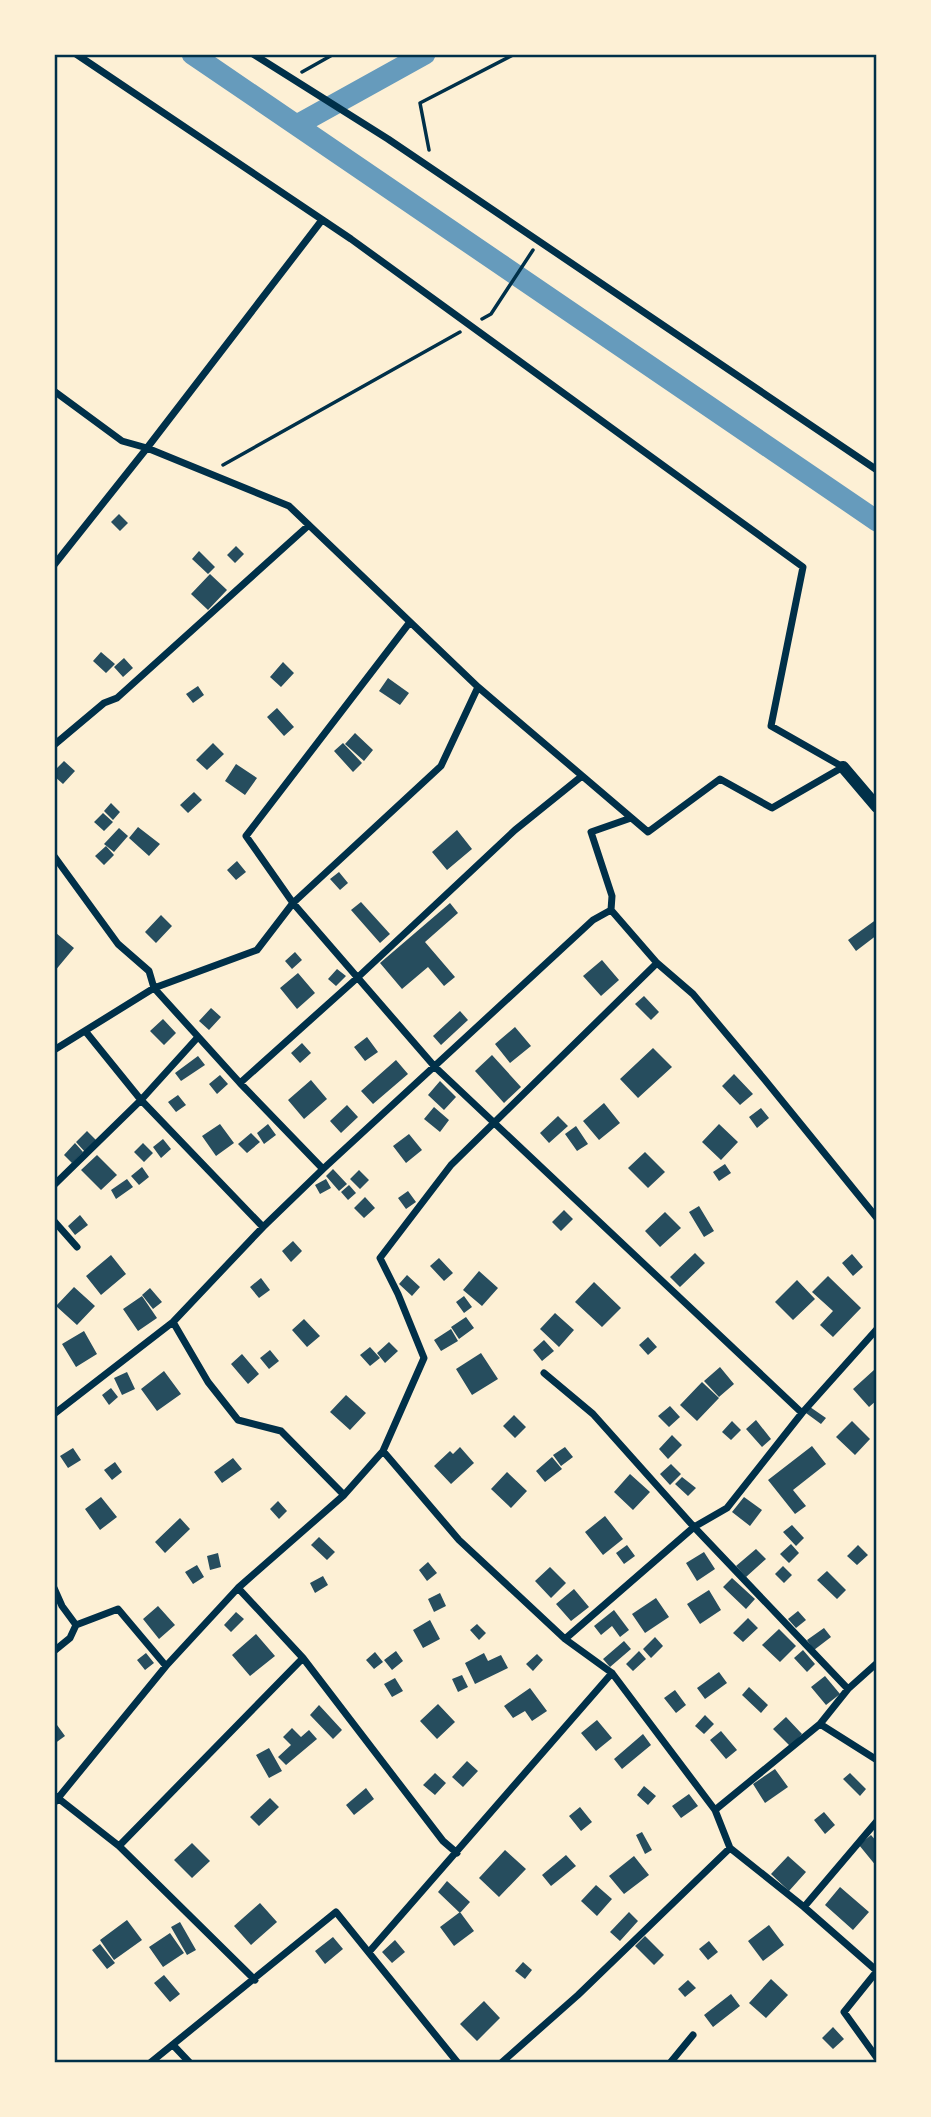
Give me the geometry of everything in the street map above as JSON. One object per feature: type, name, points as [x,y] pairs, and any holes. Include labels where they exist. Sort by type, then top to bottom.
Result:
[{"type":"street","points":[[76,54],[322,220],[471,325],[803,567],[771,726],[843,766],[877,807]]},
{"type":"street","points":[[253,54],[388,139],[877,470]]},
{"type":"street","points":[[54,565],[322,220]]},
{"type":"street","points":[[54,391],[122,442],[147,448],[289,506],[478,687],[648,832],[720,779],[772,808],[843,766]]},
{"type":"street","points":[[54,745],[104,703],[117,698],[309,525]]},
{"type":"street","points":[[410,622],[246,836],[293,903],[356,979],[435,1067],[802,1413]]},
{"type":"street","points":[[54,1050],[154,988],[257,950],[293,903],[441,766],[478,687]]},
{"type":"street","points":[[240,1083],[515,830],[582,776]]},
{"type":"street","points":[[631,818],[591,832],[612,896],[611,910],[657,963],[692,993],[877,1219]]},
{"type":"street","points":[[54,856],[117,944],[149,971],[154,988],[323,1169]]},
{"type":"street","points":[[54,1414],[173,1322],[262,1227],[323,1169],[593,920],[611,910]]},
{"type":"street","points":[[256,1980],[119,1846],[56,1799],[166,1666],[238,1588],[344,1495],[383,1451],[424,1358],[380,1258],[451,1165],[657,963]]},
{"type":"street","points":[[86,1032],[141,1100],[262,1227]]},
{"type":"street","points":[[54,1185],[141,1100],[198,1037]]},
{"type":"street","points":[[54,1221],[77,1247]]},
{"type":"street","points":[[173,1322],[208,1382],[238,1420],[281,1432],[344,1495]]},
{"type":"street","points":[[565,1640],[694,1527],[727,1508],[802,1413],[877,1329]]},
{"type":"street","points":[[544,1373],[593,1414],[694,1527],[848,1689]]},
{"type":"street","points":[[383,1451],[459,1540],[565,1640],[612,1673],[715,1810],[730,1848],[804,1907],[877,1971],[844,2012],[877,2058]]},
{"type":"street","points":[[54,1588],[76,1625]]},
{"type":"street","points":[[238,1588],[303,1658],[443,1841],[457,1853]]},
{"type":"street","points":[[54,1651],[70,1638],[76,1625],[118,1609],[166,1666]]},
{"type":"street","points":[[119,1846],[303,1658]]},
{"type":"street","points":[[715,1810],[820,1724],[848,1689],[877,1663]]},
{"type":"street","points":[[369,1952],[612,1673]]},
{"type":"street","points":[[820,1724],[877,1760]]},
{"type":"street","points":[[804,1907],[877,1821]]},
{"type":"street","points":[[501,2063],[578,1995],[730,1848]]},
{"type":"street","points":[[150,2063],[256,1980],[336,1912],[458,2063]]},
{"type":"street","points":[[670,2063],[693,2035]]},
{"type":"street","points":[[173,2045],[190,2063]]},
{"type":"path","points":[[290,78],[334,54]]},
{"type":"path","points":[[429,151],[420,103],[515,54]]},
{"type":"path","points":[[209,473],[493,311],[535,247]]},
{"type":"building","points":[[119,514],[128,523],[120,531],[111,522]]},
{"type":"building","points":[[236,546],[244,554],[235,563],[227,555]]},
{"type":"building","points":[[199,551],[215,567],[208,574],[192,559]]},
{"type":"building","points":[[210,574],[227,590],[208,610],[191,594]]},
{"type":"building","points":[[101,652],[115,664],[106,673],[93,661]]},
{"type":"building","points":[[124,658],[133,668],[123,677],[114,667]]},
{"type":"building","points":[[283,662],[294,673],[281,687],[270,677]]},
{"type":"building","points":[[388,678],[409,693],[400,705],[379,691]]},
{"type":"building","points":[[198,686],[204,695],[193,703],[186,694]]},
{"type":"building","points":[[277,708],[294,727],[284,736],[267,717]]},
{"type":"building","points":[[355,733],[373,750],[364,761],[345,744]]},
{"type":"building","points":[[213,743],[224,754],[207,770],[196,760]]},
{"type":"building","points":[[343,743],[362,763],[353,772],[334,751]]},
{"type":"building","points":[[64,761],[75,771],[63,784],[54,776],[54,771]]},
{"type":"building","points":[[236,764],[257,778],[245,795],[225,781]]},
{"type":"building","points":[[194,792],[202,800],[188,813],[180,805]]},
{"type":"building","points":[[111,803],[120,812],[113,820],[104,811]]},
{"type":"building","points":[[103,813],[113,822],[104,831],[94,822]]},
{"type":"building","points":[[138,827],[160,844],[149,856],[129,838]]},
{"type":"building","points":[[119,828],[128,836],[114,852],[104,844]]},
{"type":"building","points":[[457,830],[472,849],[447,870],[432,852]]},
{"type":"building","points":[[106,846],[114,855],[104,865],[95,856]]},
{"type":"building","points":[[237,861],[246,872],[236,880],[227,870]]},
{"type":"building","points":[[339,872],[348,883],[340,890],[330,879]]},
{"type":"building","points":[[361,902],[390,934],[380,943],[351,910]]},
{"type":"building","points":[[450,903],[458,913],[425,942],[455,977],[444,986],[428,967],[402,989],[380,963]]},
{"type":"building","points":[[161,915],[172,926],[156,943],[145,932]]},
{"type":"building","points":[[877,919],[877,935],[856,951],[848,940]]},
{"type":"building","points":[[56,933],[74,948],[54,972],[54,936]]},
{"type":"building","points":[[295,952],[302,960],[292,969],[285,961]]},
{"type":"building","points":[[602,960],[619,980],[601,996],[583,976]]},
{"type":"building","points":[[337,969],[346,976],[336,986],[328,979]]},
{"type":"building","points":[[298,973],[315,993],[297,1009],[280,988]]},
{"type":"building","points":[[644,996],[659,1012],[651,1020],[635,1004]]},
{"type":"building","points":[[211,1008],[221,1017],[209,1030],[199,1021]]},
{"type":"building","points":[[460,1011],[468,1020],[441,1045],[433,1036]]},
{"type":"building","points":[[163,1019],[176,1033],[164,1045],[150,1031]]},
{"type":"building","points":[[515,1027],[531,1046],[510,1063],[495,1044]]},
{"type":"building","points":[[367,1037],[378,1052],[365,1061],[354,1047]]},
{"type":"building","points":[[302,1043],[311,1053],[300,1063],[291,1053]]},
{"type":"building","points":[[653,1048],[672,1067],[638,1098],[620,1079]]},
{"type":"building","points":[[492,1055],[521,1087],[504,1103],[475,1071]]},
{"type":"building","points":[[198,1056],[205,1065],[181,1081],[175,1073]]},
{"type":"building","points":[[396,1060],[408,1074],[373,1104],[361,1091]]},
{"type":"building","points":[[734,1074],[753,1094],[740,1105],[722,1086]]},
{"type":"building","points":[[220,1075],[228,1084],[217,1094],[209,1084]]},
{"type":"building","points":[[311,1080],[327,1099],[304,1119],[288,1100]]},
{"type":"building","points":[[440,1081],[456,1097],[444,1110],[428,1095]]},
{"type":"building","points":[[178,1095],[186,1105],[176,1112],[168,1102]]},
{"type":"building","points":[[604,1103],[620,1123],[599,1140],[583,1121]]},
{"type":"building","points":[[347,1105],[358,1117],[341,1133],[330,1121]]},
{"type":"building","points":[[434,1107],[449,1120],[440,1132],[424,1119]]},
{"type":"building","points":[[761,1108],[769,1118],[757,1128],[749,1117]]},
{"type":"building","points":[[558,1116],[568,1126],[549,1143],[540,1133]]},
{"type":"building","points":[[220,1124],[234,1143],[216,1156],[202,1136]]},
{"type":"building","points":[[268,1124],[276,1135],[264,1144],[257,1133]]},
{"type":"building","points":[[719,1124],[738,1142],[721,1160],[702,1142]]},
{"type":"building","points":[[576,1126],[588,1144],[577,1151],[565,1134]]},
{"type":"building","points":[[87,1131],[97,1141],[85,1152],[76,1142]]},
{"type":"building","points":[[251,1133],[260,1142],[247,1153],[238,1144]]},
{"type":"building","points":[[409,1134],[422,1150],[406,1163],[393,1146]]},
{"type":"building","points":[[163,1139],[171,1149],[161,1158],[153,1147]]},
{"type":"building","points":[[75,1143],[83,1152],[72,1163],[64,1155]]},
{"type":"building","points":[[143,1143],[153,1153],[144,1162],[134,1152]]},
{"type":"building","points":[[645,1152],[665,1172],[648,1188],[628,1168]]},
{"type":"building","points":[[97,1155],[117,1175],[101,1190],[81,1170]]},
{"type":"building","points":[[725,1164],[731,1173],[719,1181],[713,1172]]},
{"type":"building","points":[[142,1167],[149,1177],[139,1185],[131,1176]]},
{"type":"building","points":[[333,1169],[347,1184],[339,1191],[326,1176]]},
{"type":"building","points":[[359,1170],[369,1180],[360,1189],[350,1179]]},
{"type":"building","points":[[127,1179],[133,1187],[116,1199],[111,1190]]},
{"type":"building","points":[[326,1179],[331,1188],[320,1194],[315,1185]]},
{"type":"building","points":[[349,1185],[356,1193],[348,1200],[341,1192]]},
{"type":"building","points":[[408,1191],[416,1202],[406,1209],[398,1198]]},
{"type":"building","points":[[365,1197],[375,1208],[364,1218],[354,1208]]},
{"type":"building","points":[[699,1206],[714,1231],[704,1237],[689,1212]]},
{"type":"building","points":[[564,1210],[573,1219],[561,1231],[552,1222]]},
{"type":"building","points":[[665,1212],[681,1228],[660,1247],[645,1231]]},
{"type":"building","points":[[80,1215],[88,1225],[75,1235],[68,1226]]},
{"type":"building","points":[[293,1241],[302,1251],[291,1262],[282,1251]]},
{"type":"building","points":[[695,1253],[705,1263],[680,1287],[670,1277]]},
{"type":"building","points":[[852,1254],[863,1267],[853,1276],[842,1263]]},
{"type":"building","points":[[111,1255],[126,1274],[101,1295],[86,1276]]},
{"type":"building","points":[[439,1258],[453,1273],[444,1281],[430,1266]]},
{"type":"building","points":[[479,1271],[498,1288],[482,1306],[463,1290]]},
{"type":"building","points":[[407,1275],[420,1287],[412,1296],[399,1284]]},
{"type":"building","points":[[828,1276],[861,1308],[833,1337],[820,1325],[833,1311],[812,1292]]},
{"type":"building","points":[[261,1278],[270,1290],[259,1298],[250,1287]]},
{"type":"building","points":[[797,1280],[815,1299],[793,1320],[775,1302]]},
{"type":"building","points":[[594,1282],[621,1308],[602,1327],[575,1302]]},
{"type":"building","points":[[74,1287],[95,1306],[77,1325],[56,1306]]},
{"type":"building","points":[[150,1288],[162,1302],[153,1309],[142,1295]]},
{"type":"building","points":[[142,1296],[157,1318],[138,1331],[123,1309]]},
{"type":"building","points":[[464,1296],[472,1307],[464,1313],[456,1302]]},
{"type":"building","points":[[555,1313],[574,1330],[559,1347],[540,1329]]},
{"type":"building","points":[[466,1317],[474,1328],[459,1339],[451,1327]]},
{"type":"building","points":[[304,1319],[320,1336],[307,1347],[292,1330]]},
{"type":"building","points":[[451,1329],[458,1341],[441,1351],[434,1340]]},
{"type":"building","points":[[84,1331],[97,1354],[76,1367],[62,1344]]},
{"type":"building","points":[[648,1337],[657,1347],[648,1355],[639,1345]]},
{"type":"building","points":[[544,1340],[554,1351],[542,1361],[533,1350]]},
{"type":"building","points":[[389,1342],[398,1351],[385,1363],[377,1353]]},
{"type":"building","points":[[370,1347],[380,1358],[370,1366],[360,1355]]},
{"type":"building","points":[[270,1350],[279,1361],[269,1369],[260,1358]]},
{"type":"building","points":[[481,1353],[498,1379],[472,1395],[456,1369]]},
{"type":"building","points":[[242,1354],[259,1374],[248,1384],[231,1364]]},
{"type":"building","points":[[720,1367],[734,1384],[719,1397],[704,1381]]},
{"type":"building","points":[[874,1370],[877,1373],[877,1400],[869,1407],[853,1389]]},
{"type":"building","points":[[164,1371],[181,1394],[157,1411],[141,1389]]},
{"type":"building","points":[[127,1372],[135,1389],[122,1395],[114,1378]]},
{"type":"building","points":[[702,1382],[719,1398],[697,1421],[680,1405]]},
{"type":"building","points":[[111,1388],[118,1397],[109,1405],[102,1395]]},
{"type":"building","points":[[346,1395],[366,1413],[350,1430],[330,1412]]},
{"type":"building","points":[[670,1406],[680,1417],[669,1427],[658,1416]]},
{"type":"building","points":[[810,1407],[826,1418],[821,1424],[806,1413]]},
{"type":"building","points":[[514,1415],[526,1427],[515,1438],[503,1426]]},
{"type":"building","points":[[756,1420],[771,1439],[762,1447],[746,1429]]},
{"type":"building","points":[[732,1421],[741,1430],[731,1440],[722,1432]]},
{"type":"building","points":[[852,1421],[870,1439],[855,1455],[836,1437]]},
{"type":"building","points":[[672,1435],[682,1445],[668,1459],[659,1449]]},
{"type":"building","points":[[812,1446],[826,1464],[793,1490],[806,1506],[795,1514],[768,1480]]},
{"type":"building","points":[[460,1447],[474,1463],[451,1484],[434,1466],[450,1451],[453,1454]]},
{"type":"building","points":[[565,1447],[573,1457],[561,1466],[553,1455]]},
{"type":"building","points":[[73,1448],[81,1460],[68,1468],[60,1456]]},
{"type":"building","points":[[552,1457],[562,1469],[545,1482],[536,1471]]},
{"type":"building","points":[[233,1458],[242,1469],[222,1483],[214,1472]]},
{"type":"building","points":[[115,1462],[122,1472],[112,1480],[104,1470]]},
{"type":"building","points":[[671,1464],[681,1474],[670,1485],[660,1474]]},
{"type":"building","points":[[507,1472],[527,1491],[511,1508],[491,1489]]},
{"type":"building","points":[[630,1474],[650,1492],[633,1510],[614,1492]]},
{"type":"building","points":[[682,1477],[696,1488],[688,1496],[675,1484]]},
{"type":"building","points":[[101,1497],[117,1517],[100,1530],[85,1509]]},
{"type":"building","points":[[744,1497],[762,1510],[750,1526],[732,1512]]},
{"type":"building","points":[[278,1501],[287,1511],[279,1519],[270,1509]]},
{"type":"building","points":[[605,1516],[623,1539],[603,1555],[585,1532]]},
{"type":"building","points":[[180,1518],[190,1529],[165,1553],[155,1542]]},
{"type":"building","points":[[792,1525],[804,1538],[796,1546],[783,1532]]},
{"type":"building","points":[[319,1537],[335,1552],[327,1560],[311,1545]]},
{"type":"building","points":[[791,1544],[799,1553],[789,1563],[780,1554]]},
{"type":"building","points":[[627,1545],[635,1556],[624,1564],[616,1553]]},
{"type":"building","points":[[858,1545],[868,1555],[857,1565],[847,1556]]},
{"type":"building","points":[[756,1549],[766,1559],[746,1577],[736,1566]]},
{"type":"building","points":[[704,1552],[715,1569],[697,1581],[686,1563]]},
{"type":"building","points":[[218,1553],[221,1567],[210,1570],[207,1556]]},
{"type":"building","points":[[428,1562],[437,1573],[427,1581],[419,1570]]},
{"type":"building","points":[[197,1565],[204,1577],[193,1584],[185,1572]]},
{"type":"building","points":[[783,1566],[792,1575],[784,1583],[775,1574]]},
{"type":"building","points":[[550,1567],[566,1583],[551,1598],[535,1581]]},
{"type":"building","points":[[827,1571],[846,1590],[837,1599],[817,1580]]},
{"type":"building","points":[[323,1576],[328,1585],[315,1593],[310,1583]]},
{"type":"building","points":[[732,1578],[755,1599],[746,1609],[723,1587]]},
{"type":"building","points":[[574,1589],[589,1607],[571,1621],[556,1604]]},
{"type":"building","points":[[709,1590],[721,1610],[700,1624],[687,1604]]},
{"type":"building","points":[[440,1593],[446,1606],[434,1612],[428,1599]]},
{"type":"building","points":[[656,1598],[669,1617],[645,1633],[632,1614]]},
{"type":"building","points":[[158,1606],[175,1625],[159,1639],[143,1619]]},
{"type":"building","points":[[614,1610],[629,1630],[620,1637],[612,1626],[601,1635],[594,1626]]},
{"type":"building","points":[[798,1611],[806,1620],[796,1628],[788,1619]]},
{"type":"building","points":[[236,1612],[244,1619],[231,1632],[224,1625]]},
{"type":"building","points":[[748,1618],[758,1628],[743,1642],[733,1633]]},
{"type":"building","points":[[430,1620],[440,1639],[423,1648],[413,1630]]},
{"type":"building","points":[[477,1624],[486,1633],[479,1640],[470,1630]]},
{"type":"building","points":[[824,1628],[831,1637],[814,1650],[807,1640]]},
{"type":"building","points":[[779,1629],[796,1646],[780,1662],[762,1645]]},
{"type":"building","points":[[256,1634],[275,1656],[250,1676],[232,1655]]},
{"type":"building","points":[[655,1637],[663,1646],[651,1658],[643,1649]]},
{"type":"building","points":[[624,1641],[631,1649],[610,1667],[603,1659]]},
{"type":"building","points":[[803,1650],[815,1664],[807,1672],[794,1658]]},
{"type":"building","points":[[396,1651],[403,1661],[392,1670],[384,1660]]},
{"type":"building","points":[[639,1651],[646,1659],[633,1671],[626,1664]]},
{"type":"building","points":[[375,1652],[383,1662],[374,1669],[366,1660]]},
{"type":"building","points":[[146,1653],[154,1663],[145,1670],[137,1660]]},
{"type":"building","points":[[484,1653],[488,1661],[501,1655],[508,1668],[475,1684],[465,1663]]},
{"type":"building","points":[[537,1654],[543,1660],[533,1671],[526,1664]]},
{"type":"building","points":[[719,1672],[727,1683],[705,1699],[697,1688]]},
{"type":"building","points":[[462,1675],[468,1687],[458,1692],[452,1679]]},
{"type":"building","points":[[825,1676],[840,1694],[826,1705],[811,1687]]},
{"type":"building","points":[[395,1678],[403,1691],[392,1697],[384,1684]]},
{"type":"building","points":[[749,1687],[768,1705],[761,1713],[742,1695]]},
{"type":"building","points":[[530,1688],[547,1711],[532,1721],[525,1711],[513,1718],[504,1706]]},
{"type":"building","points":[[675,1690],[686,1705],[676,1713],[664,1698]]},
{"type":"building","points":[[438,1704],[455,1722],[437,1739],[420,1721]]},
{"type":"building","points":[[319,1705],[342,1730],[333,1739],[310,1715]]},
{"type":"building","points":[[705,1715],[714,1724],[704,1734],[695,1726]]},
{"type":"building","points":[[786,1717],[802,1734],[790,1746],[773,1729]]},
{"type":"building","points":[[597,1720],[612,1738],[596,1751],[581,1733]]},
{"type":"building","points":[[57,1725],[65,1736],[54,1744],[54,1727]]},
{"type":"building","points":[[292,1728],[301,1737],[309,1730],[317,1739],[286,1765],[278,1757],[291,1745],[283,1737]]},
{"type":"building","points":[[721,1731],[737,1750],[726,1759],[710,1740]]},
{"type":"building","points":[[643,1734],[651,1745],[622,1769],[614,1759]]},
{"type":"building","points":[[269,1748],[282,1771],[269,1778],[256,1755]]},
{"type":"building","points":[[467,1761],[478,1771],[463,1787],[452,1777]]},
{"type":"building","points":[[775,1769],[788,1787],[765,1803],[753,1784]]},
{"type":"building","points":[[435,1773],[446,1783],[435,1795],[423,1785]]},
{"type":"building","points":[[850,1773],[866,1789],[860,1796],[843,1779]]},
{"type":"building","points":[[644,1786],[656,1796],[648,1805],[637,1795]]},
{"type":"building","points":[[366,1788],[374,1799],[354,1815],[346,1805]]},
{"type":"building","points":[[689,1794],[698,1806],[681,1818],[672,1806]]},
{"type":"building","points":[[270,1798],[279,1807],[259,1826],[250,1817]]},
{"type":"building","points":[[580,1807],[592,1822],[581,1831],[569,1816]]},
{"type":"building","points":[[824,1812],[835,1825],[825,1834],[814,1820]]},
{"type":"building","points":[[642,1832],[652,1850],[645,1854],[636,1835]]},
{"type":"building","points":[[871,1835],[877,1842],[877,1867],[859,1845]]},
{"type":"building","points":[[192,1843],[210,1861],[192,1878],[174,1860]]},
{"type":"building","points":[[505,1850],[526,1869],[499,1897],[479,1878]]},
{"type":"building","points":[[566,1855],[576,1866],[551,1886],[542,1875]]},
{"type":"building","points":[[634,1856],[649,1875],[624,1894],[609,1876]]},
{"type":"building","points":[[788,1856],[806,1872],[789,1891],[771,1874]]},
{"type":"building","points":[[447,1881],[470,1902],[460,1913],[438,1892]]},
{"type":"building","points":[[596,1885],[612,1899],[597,1916],[581,1901]]},
{"type":"building","points":[[840,1887],[869,1912],[853,1930],[825,1905]]},
{"type":"building","points":[[260,1903],[277,1922],[251,1945],[234,1926]]},
{"type":"building","points":[[460,1912],[474,1931],[454,1946],[440,1927]]},
{"type":"building","points":[[629,1912],[638,1921],[620,1941],[610,1932]]},
{"type":"building","points":[[127,1920],[142,1940],[114,1960],[100,1940]]},
{"type":"building","points":[[180,1922],[196,1950],[187,1955],[171,1927]]},
{"type":"building","points":[[769,1925],[784,1945],[763,1961],[748,1941]]},
{"type":"building","points":[[170,1933],[184,1953],[163,1967],[149,1947]]},
{"type":"building","points":[[645,1936],[664,1955],[654,1965],[635,1946]]},
{"type":"building","points":[[333,1937],[343,1949],[325,1964],[315,1951]]},
{"type":"building","points":[[395,1940],[405,1952],[392,1963],[382,1952]]},
{"type":"building","points":[[709,1941],[718,1952],[708,1960],[699,1949]]},
{"type":"building","points":[[100,1944],[115,1963],[107,1969],[92,1950]]},
{"type":"building","points":[[523,1962],[532,1970],[525,1979],[515,1971]]},
{"type":"building","points":[[164,1975],[180,1994],[170,2002],[154,1983]]},
{"type":"building","points":[[771,1979],[788,1995],[766,2018],[749,2003]]},
{"type":"building","points":[[688,1980],[696,1988],[685,1997],[678,1989]]},
{"type":"building","points":[[731,1994],[740,2006],[713,2027],[704,2015]]},
{"type":"building","points":[[484,2001],[500,2018],[477,2041],[460,2024]]},
{"type":"building","points":[[833,2027],[844,2039],[833,2049],[822,2038]]},
{"type":"waterway","points":[[192,54],[877,521]]},
{"type":"waterway","points":[[297,125],[425,54]]}]
